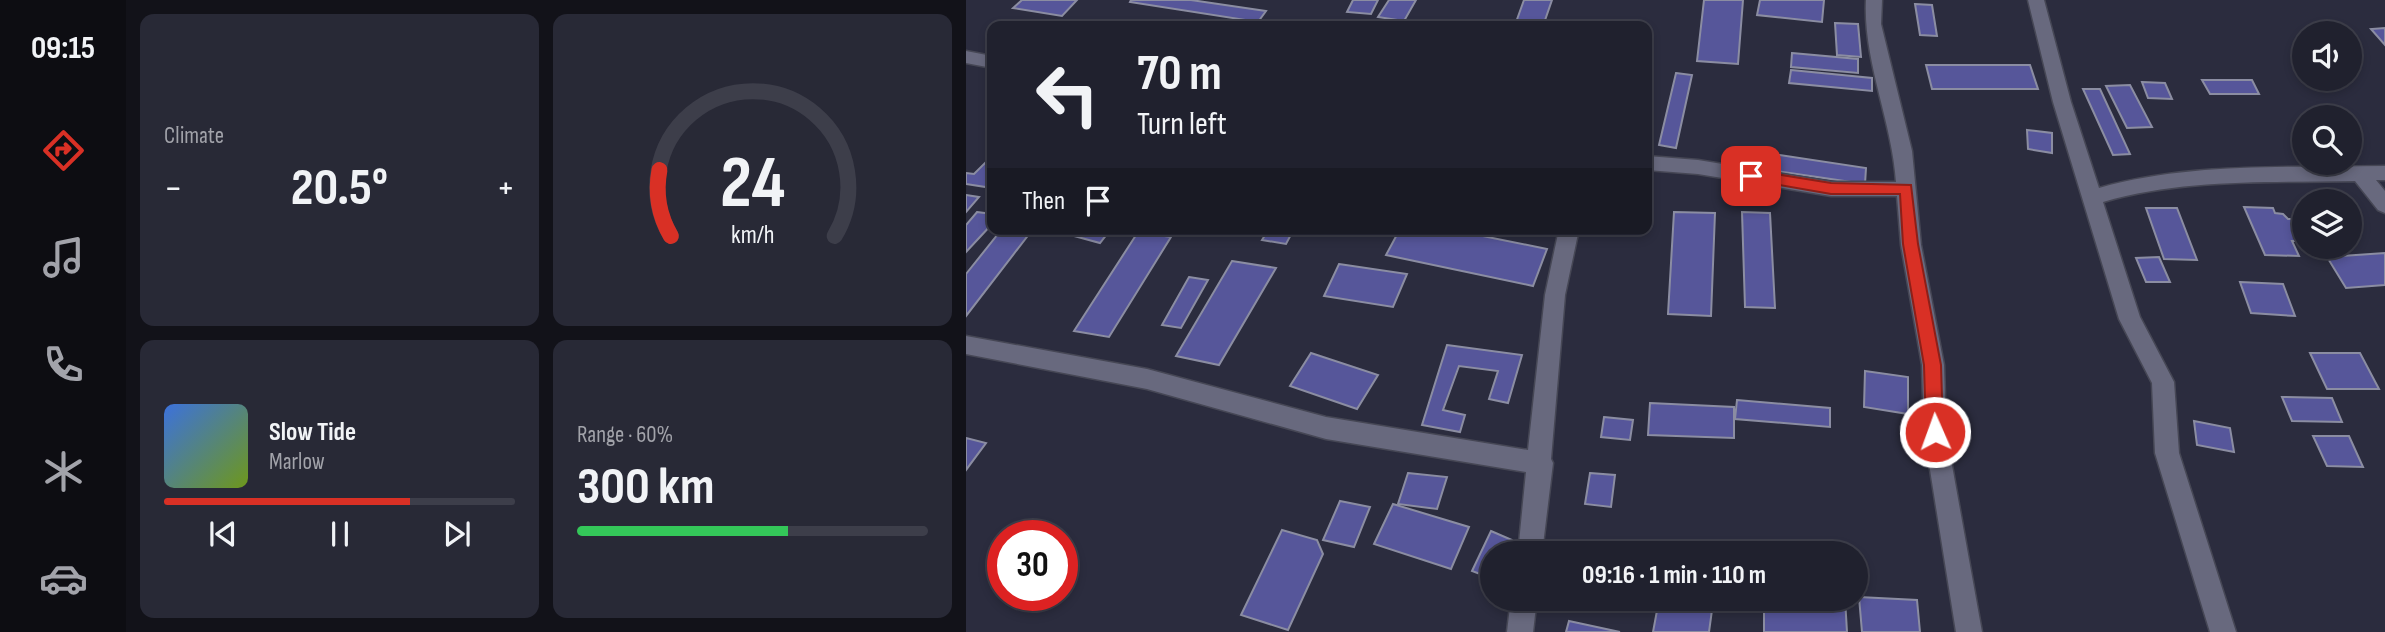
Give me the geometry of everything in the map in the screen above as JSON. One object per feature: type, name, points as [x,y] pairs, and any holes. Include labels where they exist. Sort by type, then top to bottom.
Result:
[{"type":"street","points":[[1874,0],[1873,24],[1898,124],[1911,244],[1933,365],[1935,432],[1969,632]]},
{"type":"street","points":[[2036,0],[2062,102],[2094,197],[2130,319],[2163,382],[2167,453],[2223,632]]},
{"type":"street","points":[[966,57],[987,61]]},
{"type":"street","points":[[1652,163],[1698,167],[1831,188],[1906,189]]},
{"type":"street","points":[[2362,174],[2385,173]]},
{"type":"street","points":[[2094,197],[2118,188],[2238,174],[2292,174]]},
{"type":"street","points":[[2361,175],[2385,205]]},
{"type":"street","points":[[1531,541],[1555,295],[1568,235]]},
{"type":"street","points":[[966,345],[1147,379],[1326,428],[1541,463]]},
{"type":"street","points":[[1520,632],[1522,611]]},
{"type":"building","points":[[1022,0],[1077,0],[1062,16],[1013,8]]},
{"type":"building","points":[[1191,0],[1266,11],[1259,21],[1252,21],[1130,2]]},
{"type":"building","points":[[1353,0],[1378,0],[1371,14],[1347,12]]},
{"type":"building","points":[[1389,0],[1416,0],[1404,21],[1378,17]]},
{"type":"building","points":[[1524,0],[1552,0],[1545,21],[1516,21]]},
{"type":"building","points":[[1704,0],[1743,0],[1738,64],[1697,61]]},
{"type":"building","points":[[1760,0],[1824,0],[1822,22],[1757,15]]},
{"type":"building","points":[[1915,4],[1932,5],[1937,36],[1920,35]]},
{"type":"building","points":[[1835,23],[1858,24],[1861,57],[1837,55]]},
{"type":"building","points":[[2385,28],[2385,45],[2371,29]]},
{"type":"building","points":[[1792,53],[1858,59],[1858,73],[1791,67]]},
{"type":"building","points":[[1926,65],[2030,65],[2038,89],[1932,89]]},
{"type":"building","points":[[1791,70],[1872,78],[1872,91],[1789,83]]},
{"type":"building","points":[[1676,73],[1692,75],[1676,148],[1659,145]]},
{"type":"building","points":[[2202,80],[2252,80],[2259,94],[2210,94]]},
{"type":"building","points":[[2142,82],[2165,83],[2172,99],[2148,98]]},
{"type":"building","points":[[2130,85],[2152,127],[2127,128],[2106,86]]},
{"type":"building","points":[[2083,89],[2100,89],[2130,154],[2113,155]]},
{"type":"building","points":[[2027,130],[2052,133],[2052,153],[2028,149]]},
{"type":"building","points":[[1773,154],[1866,168],[1865,184],[1770,170]]},
{"type":"building","points":[[987,162],[987,187],[966,184],[966,173],[974,174]]},
{"type":"building","points":[[966,195],[979,197],[966,212]]},
{"type":"building","points":[[2244,207],[2273,208],[2275,213],[2292,219],[2292,256],[2265,255]]},
{"type":"building","points":[[2146,208],[2177,208],[2197,260],[2164,259]]},
{"type":"building","points":[[977,212],[987,213],[987,229],[966,252],[966,225]]},
{"type":"building","points":[[1674,212],[1715,213],[1711,316],[1668,314]]},
{"type":"building","points":[[1742,212],[1770,213],[1775,308],[1745,307]]},
{"type":"building","points":[[997,235],[1028,235],[966,316],[966,274]]},
{"type":"building","points":[[1070,235],[1106,235],[1100,243]]},
{"type":"building","points":[[1136,235],[1171,237],[1109,337],[1074,331]]},
{"type":"building","points":[[1265,235],[1291,235],[1286,244],[1262,240]]},
{"type":"building","points":[[1397,235],[1478,235],[1547,249],[1533,286],[1386,255]]},
{"type":"building","points":[[2385,253],[2385,285],[2346,288],[2328,259],[2362,259],[2362,255]]},
{"type":"building","points":[[2159,257],[2170,282],[2146,282],[2136,258]]},
{"type":"building","points":[[1232,261],[1276,268],[1219,365],[1176,356]]},
{"type":"building","points":[[1339,264],[1407,274],[1393,307],[1324,296]]},
{"type":"building","points":[[1189,277],[1208,280],[1181,328],[1162,325]]},
{"type":"building","points":[[2240,282],[2283,284],[2295,316],[2251,313]]},
{"type":"building","points":[[1447,345],[1522,355],[1508,403],[1489,399],[1498,371],[1459,366],[1443,410],[1465,415],[1460,432],[1422,425]]},
{"type":"building","points":[[1311,353],[1378,375],[1357,409],[1290,386]]},
{"type":"building","points":[[2310,353],[2360,353],[2379,389],[2327,389]]},
{"type":"building","points":[[1865,371],[1908,377],[1908,414],[1864,407]]},
{"type":"building","points":[[2282,397],[2332,398],[2342,422],[2292,421]]},
{"type":"building","points":[[1737,400],[1830,408],[1830,427],[1735,419]]},
{"type":"building","points":[[1650,403],[1734,407],[1734,438],[1648,435]]},
{"type":"building","points":[[1604,417],[1633,420],[1630,440],[1601,437]]},
{"type":"building","points":[[2194,421],[2230,428],[2234,452],[2197,445]]},
{"type":"building","points":[[2313,436],[2349,436],[2363,467],[2327,466]]},
{"type":"building","points":[[966,438],[986,443],[966,470]]},
{"type":"building","points":[[1408,473],[1447,477],[1437,509],[1398,504]]},
{"type":"building","points":[[1590,473],[1615,475],[1611,507],[1585,504]]},
{"type":"building","points":[[1340,501],[1370,507],[1354,547],[1323,540]]},
{"type":"building","points":[[1393,504],[1469,527],[1451,569],[1374,544]]},
{"type":"building","points":[[1282,530],[1317,540],[1323,554],[1288,630],[1241,615]]},
{"type":"building","points":[[1491,531],[1512,540],[1512,541],[1486,541]]},
{"type":"building","points":[[1480,554],[1480,574],[1472,571]]},
{"type":"building","points":[[1868,597],[1917,600],[1920,632],[1862,632],[1860,611],[1868,611]]},
{"type":"building","points":[[1657,611],[1712,611],[1709,632],[1653,632]]},
{"type":"building","points":[[1764,611],[1846,611],[1847,632],[1764,632]]},
{"type":"building","points":[[1569,621],[1620,632],[1566,632]]},
{"type":"route","points":[[1751,176],[1831,188],[1906,189],[1911,244],[1933,365],[1935,432]]}]
